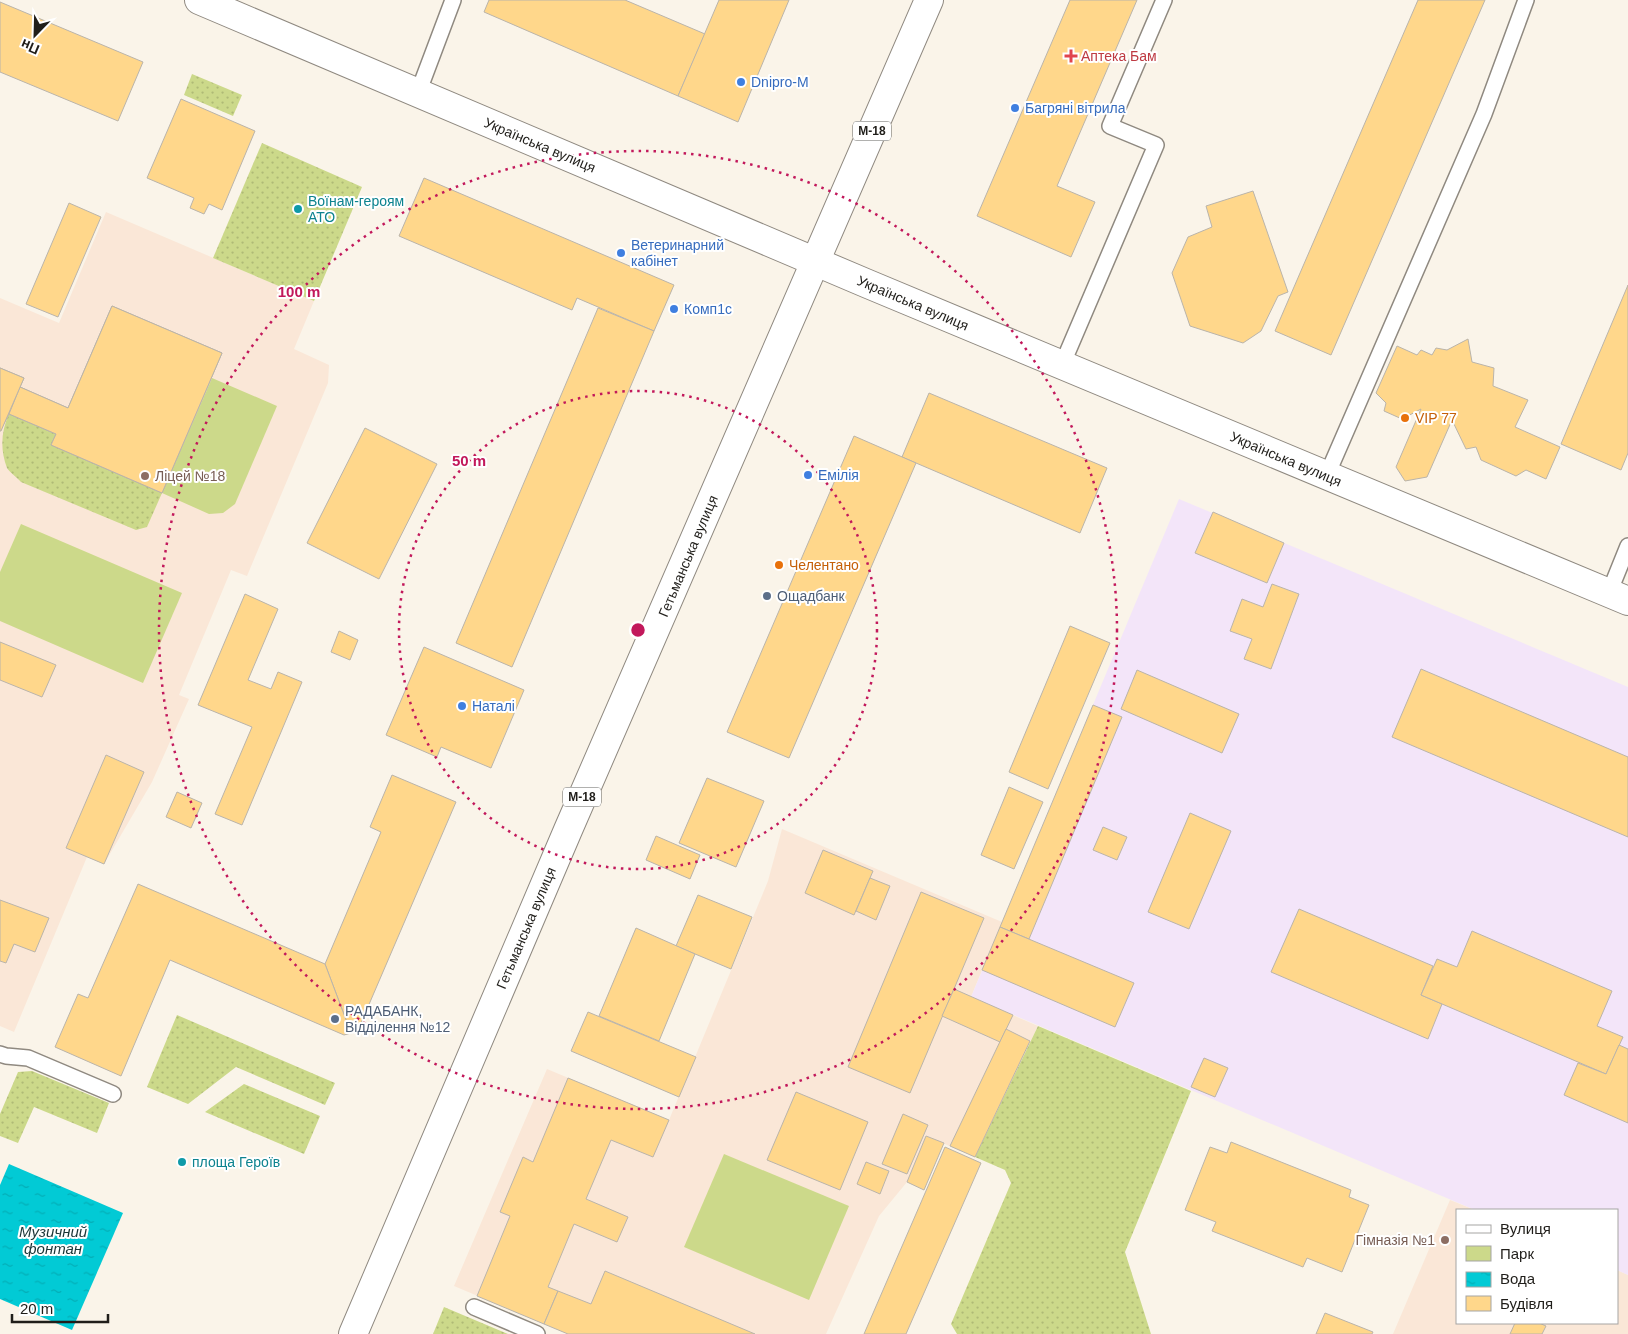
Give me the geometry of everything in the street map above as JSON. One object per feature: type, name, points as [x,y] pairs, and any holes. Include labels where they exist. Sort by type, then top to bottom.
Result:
[{"type":"main road","name":"Українська вулиця","points":[[199,0],[815,262],[1618,597]]},
{"type":"main road","name":"Гетьманська вулиця","points":[[353,1334],[568,830],[930,0]]},
{"type":"lane","points":[[418,93],[453,0]]},
{"type":"lane","points":[[1062,365],[1156,145],[1110,126],[1164,0]]},
{"type":"lane","points":[[1327,475],[1484,114],[1526,0]]},
{"type":"lane","points":[[1618,597],[1628,546]]},
{"type":"lane","points":[[0,1054],[28,1058],[113,1094]]},
{"type":"lane","points":[[474,1307],[536,1334]]},
{"type":"shaded area","name":"Ліцей №18","points":[[106,212],[314,301],[294,349],[329,365],[328,383],[247,576],[231,570],[179,695],[189,699],[152,782],[104,864],[87,857],[14,1032],[0,1026],[0,298],[59,323]]},
{"type":"shaded area","points":[[1179,499],[1628,687],[1628,1275],[1618,1270],[1618,1209],[1473,1209],[971,997]]},
{"type":"shaded area","points":[[782,829],[1002,922],[971,997],[1038,1026],[975,1157],[926,1136],[907,1182],[879,1216],[826,1334],[568,1334],[454,1286],[547,1069],[669,1120],[768,881]]},
{"type":"shaded area","name":"Гімназія №1","points":[[1450,1200],[1472,1209],[1456,1209],[1456,1324],[1618,1324],[1618,1270],[1628,1275],[1628,1334],[1393,1334]]},
{"type":"green space","points":[[192,74],[242,95],[233,116],[184,95]]},
{"type":"green space","points":[[262,143],[362,187],[314,301],[213,258]]},
{"type":"green space","points":[[212,378],[277,406],[235,504],[223,513],[209,514],[162,493]]},
{"type":"green space","points":[[9,414],[56,434],[52,445],[162,493],[147,527],[136,530],[21,482],[7,468],[3,454],[4,427]]},
{"type":"green space","points":[[21,524],[182,593],[143,683],[0,621],[0,572]]},
{"type":"green space","points":[[177,1015],[335,1083],[325,1105],[236,1067],[188,1104],[147,1087]]},
{"type":"green space","points":[[1038,1026],[1191,1091],[1125,1252],[1151,1334],[957,1334],[951,1324],[1011,1183],[1005,1170],[975,1157]]},
{"type":"green space","points":[[32,1071],[109,1103],[97,1133],[34,1107],[18,1143],[0,1136],[0,1114],[18,1072]]},
{"type":"green space","points":[[244,1084],[320,1116],[304,1154],[205,1112]]},
{"type":"green space","points":[[724,1154],[849,1206],[809,1300],[684,1247]]},
{"type":"green space","points":[[444,1307],[508,1334],[433,1334]]},
{"type":"water","name":"Музичний фонтан","points":[[9,1164],[123,1213],[72,1330],[0,1299],[0,1185]]},
{"type":"building","points":[[489,0],[625,0],[705,34],[678,96],[484,12]]},
{"type":"building","points":[[719,0],[789,0],[738,122],[678,96]]},
{"type":"building","points":[[1070,0],[1137,0],[1057,186],[1095,202],[1071,257],[977,216]]},
{"type":"building","points":[[1418,0],[1485,0],[1331,355],[1275,331]]},
{"type":"building","points":[[0,2],[143,62],[118,121],[0,72]]},
{"type":"building","points":[[181,99],[255,131],[222,210],[209,204],[204,214],[190,208],[194,198],[147,178]]},
{"type":"building","points":[[424,178],[674,285],[654,331],[577,298],[572,310],[399,236]]},
{"type":"building","points":[[1253,191],[1288,292],[1278,296],[1261,331],[1243,343],[1190,326],[1172,273],[1188,237],[1212,227],[1206,206]]},
{"type":"building","points":[[69,203],[101,217],[58,317],[26,304]]},
{"type":"building","points":[[1628,285],[1628,453],[1621,470],[1561,444]]},
{"type":"building","points":[[112,306],[222,353],[162,493],[51,445],[56,434],[9,414],[0,431],[0,368],[24,378],[20,387],[68,408]]},
{"type":"building","points":[[112,306],[222,353],[162,493],[51,445],[56,434],[9,414],[20,387],[68,408]]},
{"type":"building","points":[[598,308],[654,331],[512,667],[456,643]]},
{"type":"building","points":[[1468,339],[1472,362],[1494,368],[1493,386],[1528,400],[1515,427],[1560,447],[1546,479],[1526,470],[1516,476],[1481,460],[1476,447],[1466,449],[1452,420],[1427,477],[1405,481],[1396,467],[1421,409],[1402,419],[1384,411],[1386,403],[1376,393],[1397,346],[1417,355],[1421,350],[1432,355],[1436,348],[1447,350]]},
{"type":"building","points":[[0,368],[24,378],[1,431],[0,431]]},
{"type":"building","points":[[929,393],[1107,468],[1080,533],[902,457]]},
{"type":"building","points":[[365,428],[437,464],[379,579],[307,543]]},
{"type":"building","points":[[854,436],[916,463],[789,758],[727,732]]},
{"type":"building","points":[[1213,512],[1284,543],[1267,583],[1195,553]]},
{"type":"building","points":[[1272,584],[1299,594],[1271,669],[1244,659],[1252,639],[1230,631],[1242,599],[1263,607]]},
{"type":"building","points":[[245,594],[278,609],[248,680],[271,689],[278,672],[302,682],[242,825],[215,814],[252,727],[198,705]]},
{"type":"building","points":[[1070,626],[1110,643],[1048,789],[1009,772]]},
{"type":"building","points":[[339,631],[358,640],[350,660],[331,652]]},
{"type":"building","points":[[0,642],[56,665],[42,697],[0,680]]},
{"type":"building","points":[[424,647],[524,690],[491,768],[441,747],[437,757],[386,735]]},
{"type":"building","points":[[1421,669],[1628,757],[1628,837],[1392,737]]},
{"type":"building","points":[[1137,670],[1239,714],[1222,753],[1121,709]]},
{"type":"building","points":[[1093,705],[1122,717],[1029,939],[1000,927]]},
{"type":"building","points":[[106,755],[144,772],[104,864],[66,848]]},
{"type":"building","points":[[392,775],[456,802],[358,1030],[351,1033],[325,964],[381,832],[370,827]]},
{"type":"building","points":[[707,778],[764,801],[736,867],[679,843]]},
{"type":"building","points":[[1009,787],[1043,802],[1014,869],[981,855]]},
{"type":"building","points":[[177,792],[202,803],[191,828],[166,817]]},
{"type":"building","points":[[1190,813],[1231,831],[1189,929],[1148,912]]},
{"type":"building","points":[[1103,827],[1127,837],[1117,860],[1093,850]]},
{"type":"building","points":[[656,836],[700,855],[690,879],[646,860]]},
{"type":"building","points":[[823,850],[873,871],[854,915],[805,893]]},
{"type":"building","points":[[870,878],[890,886],[876,920],[856,911]]},
{"type":"building","points":[[138,884],[325,964],[351,1033],[344,1035],[170,960],[121,1076],[55,1047],[78,994],[88,998]]},
{"type":"building","points":[[921,892],[984,918],[910,1093],[848,1067]]},
{"type":"building","points":[[698,895],[752,917],[731,969],[676,946]]},
{"type":"building","points":[[0,900],[49,918],[35,952],[14,944],[6,963],[0,961]]},
{"type":"building","points":[[1299,909],[1433,966],[1421,995],[1442,1004],[1428,1039],[1271,972]]},
{"type":"building","points":[[1000,927],[1134,983],[1115,1027],[982,970]]},
{"type":"building","points":[[636,928],[695,954],[659,1041],[599,1016]]},
{"type":"building","points":[[1472,931],[1612,991],[1597,1026],[1623,1037],[1606,1074],[1421,995],[1437,959],[1457,967]]},
{"type":"building","points":[[954,989],[1013,1015],[1000,1042],[942,1016]]},
{"type":"building","points":[[588,1012],[696,1057],[679,1097],[571,1051]]},
{"type":"building","points":[[1006,1029],[1030,1041],[975,1157],[950,1146]]},
{"type":"building","points":[[1619,1045],[1628,1049],[1628,1123],[1564,1095],[1578,1063],[1606,1074]]},
{"type":"building","points":[[1204,1058],[1228,1068],[1215,1097],[1191,1087]]},
{"type":"building","points":[[568,1078],[669,1120],[653,1157],[611,1140],[586,1199],[628,1217],[617,1242],[574,1224],[548,1287],[558,1291],[544,1324],[477,1296],[510,1216],[500,1212],[523,1157],[533,1162]]},
{"type":"building","points":[[796,1092],[868,1122],[840,1190],[767,1160]]},
{"type":"building","points":[[903,1114],[928,1125],[907,1174],[882,1164]]},
{"type":"building","points":[[926,1136],[944,1143],[924,1190],[907,1182]]},
{"type":"building","points":[[1231,1142],[1351,1190],[1349,1197],[1369,1205],[1342,1272],[1307,1258],[1303,1267],[1212,1231],[1216,1222],[1185,1210],[1210,1147],[1227,1153]]},
{"type":"building","points":[[945,1147],[981,1163],[906,1334],[864,1334]]},
{"type":"building","points":[[866,1162],[889,1171],[880,1194],[857,1184]]},
{"type":"building","points":[[605,1271],[755,1334],[568,1334],[544,1324],[558,1291],[591,1304]]},
{"type":"building","points":[[1325,1313],[1373,1332],[1372,1334],[1316,1334]]},
{"type":"building","points":[[1515,1324],[1541,1324],[1546,1326],[1542,1334],[1510,1334]]},
{"type":"place","name":"Аптека Бам","points":[[1071,56]]},
{"type":"place","name":"Dnipro-M","points":[[741,82]]},
{"type":"place","name":"Багряні вітрила","points":[[1015,108]]},
{"type":"place","name":"Воїнам-героям АТО","points":[[298,209]]},
{"type":"place","name":"Ветеринарний кабінет","points":[[621,253]]},
{"type":"place","name":"Комп1с","points":[[674,309]]},
{"type":"place","name":"VIP 77","points":[[1405,418]]},
{"type":"place","name":"Емілія","points":[[808,475]]},
{"type":"place","name":"Ліцей №18","points":[[145,476]]},
{"type":"place","name":"Челентано","points":[[779,565]]},
{"type":"place","name":"Ощадбанк","points":[[767,596]]},
{"type":"place","name":"Наталі","points":[[462,706]]},
{"type":"place","name":"РАДАБАНК, Відділення №12","points":[[335,1019]]},
{"type":"place","name":"площа Героїв","points":[[182,1162]]},
{"type":"place","name":"Гімназія №1","points":[[1445,1240]]}]
